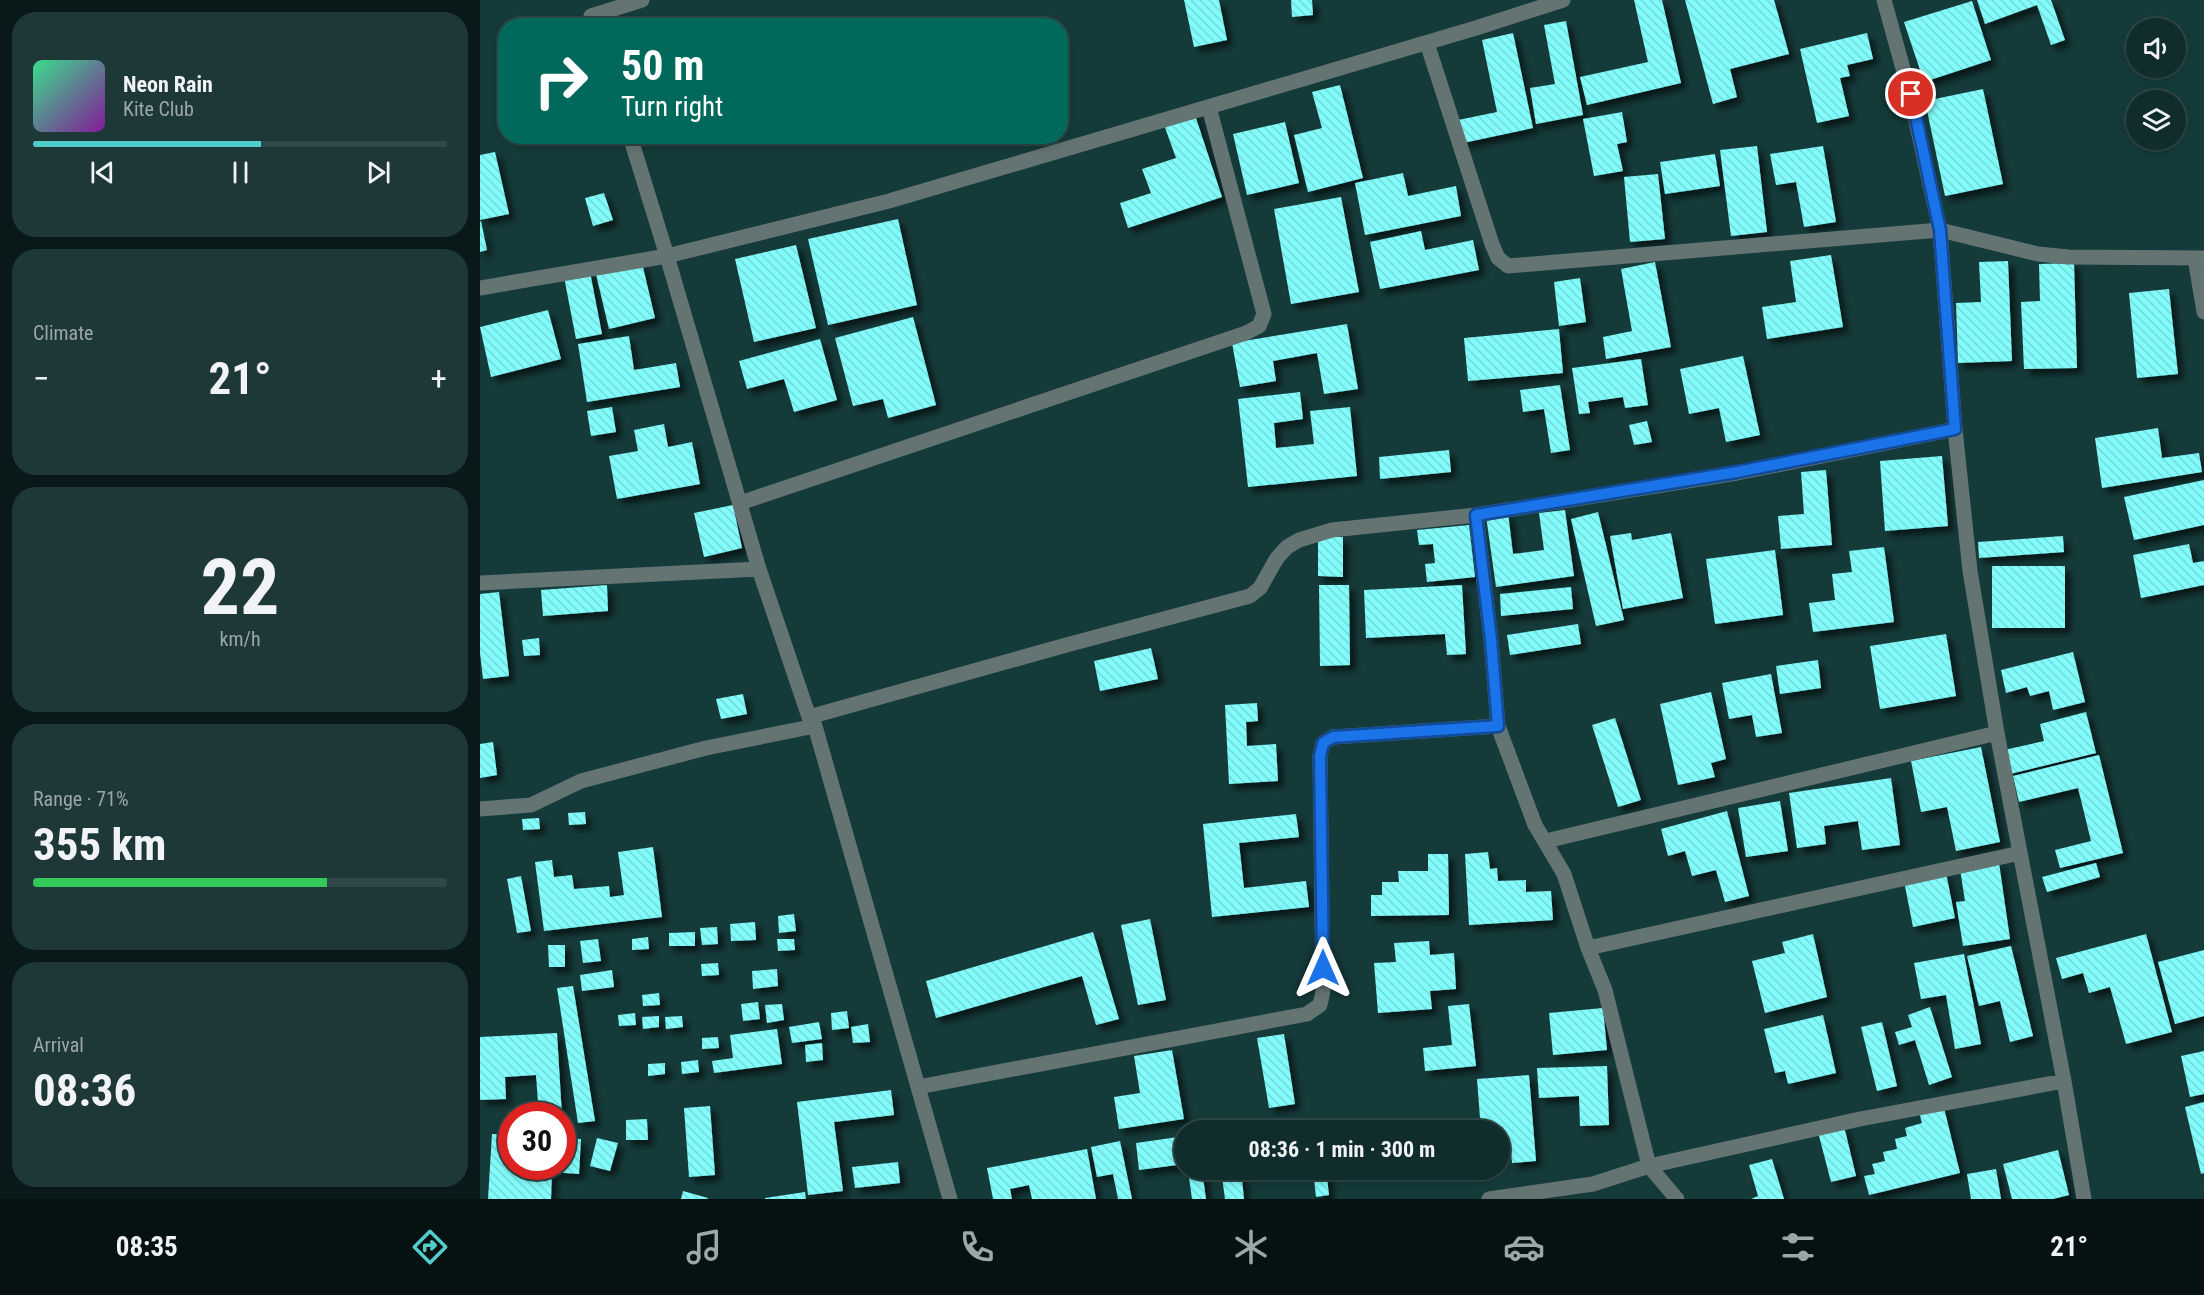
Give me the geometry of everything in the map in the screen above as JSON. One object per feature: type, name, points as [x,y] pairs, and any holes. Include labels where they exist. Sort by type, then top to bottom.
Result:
[{"type":"street","points":[[587,0],[592,18]]},
{"type":"street","points":[[600,18],[642,0]]},
{"type":"street","points":[[480,288],[667,256],[889,201],[1427,43],[1563,0]]},
{"type":"street","points":[[1884,0],[1911,94],[1940,230],[1955,429],[1970,571],[1997,734],[2064,1081],[2084,1199]]},
{"type":"street","points":[[1427,43],[1492,244],[1498,258],[1508,266],[1940,230],[2038,254],[2078,258],[2200,258],[2204,312]]},
{"type":"street","points":[[740,503],[1246,333],[1259,326],[1264,314],[1209,107]]},
{"type":"street","points":[[632,144],[759,569],[812,721],[950,1199]]},
{"type":"street","points":[[480,809],[531,805],[581,781],[812,721],[1070,644],[1250,596],[1260,588],[1277,558],[1287,548],[1299,540],[1332,530],[1476,515],[1737,472],[1955,429]]},
{"type":"street","points":[[1476,515],[1491,640],[1498,726],[1535,825],[1564,874],[1588,948],[1605,990],[1649,1166],[1677,1199]]},
{"type":"street","points":[[480,584],[759,569]]},
{"type":"street","points":[[918,1087],[1307,1014],[1320,1005],[1323,991],[1320,756],[1323,743],[1333,737],[1498,726]]},
{"type":"street","points":[[1546,841],[1997,734]]},
{"type":"street","points":[[1588,948],[2020,853]]},
{"type":"street","points":[[1489,1199],[1593,1184],[1649,1166],[1860,1119],[2064,1081]]},
{"type":"building","points":[[1184,0],[1219,0],[1227,40],[1194,47]]},
{"type":"building","points":[[1291,0],[1312,0],[1313,15],[1292,17]]},
{"type":"building","points":[[1634,0],[1662,0],[1681,83],[1587,105],[1580,77],[1648,62]]},
{"type":"building","points":[[1685,0],[1774,0],[1789,54],[1730,69],[1737,97],[1713,104]]},
{"type":"building","points":[[1977,0],[2051,0],[2065,40],[2051,45],[2037,5],[1985,24]]},
{"type":"building","points":[[1972,1],[1991,60],[1924,82],[1904,22]]},
{"type":"building","points":[[1566,21],[1583,115],[1536,124],[1530,88],[1555,84],[1544,25]]},
{"type":"building","points":[[1513,33],[1533,128],[1463,143],[1458,120],[1497,112],[1482,40]]},
{"type":"building","points":[[1867,33],[1873,59],[1847,65],[1850,76],[1840,78],[1849,116],[1817,123],[1800,49]]},
{"type":"building","points":[[1340,85],[1363,178],[1308,192],[1294,135],[1322,128],[1312,92]]},
{"type":"building","points":[[1983,89],[2003,184],[1945,196],[1925,101]]},
{"type":"building","points":[[1194,112],[1222,197],[1128,228],[1120,203],[1151,193],[1142,169],[1176,158],[1163,122]]},
{"type":"building","points":[[1622,112],[1627,142],[1617,144],[1623,171],[1594,176],[1583,119]]},
{"type":"building","points":[[1285,122],[1299,183],[1247,195],[1233,134]]},
{"type":"building","points":[[1757,146],[1767,232],[1731,236],[1720,150]]},
{"type":"building","points":[[1823,146],[1836,222],[1804,227],[1796,182],[1776,185],[1770,154]]},
{"type":"building","points":[[495,152],[509,214],[480,220],[480,155]]},
{"type":"building","points":[[1715,154],[1720,186],[1665,194],[1660,162]]},
{"type":"building","points":[[1403,173],[1408,196],[1456,186],[1461,216],[1365,235],[1355,183]]},
{"type":"building","points":[[1658,174],[1665,239],[1630,242],[1624,177]]},
{"type":"building","points":[[604,193],[613,220],[593,226],[585,198]]},
{"type":"building","points":[[1341,197],[1359,292],[1291,304],[1274,209]]},
{"type":"building","points":[[898,219],[917,305],[828,325],[808,239]]},
{"type":"building","points":[[480,222],[487,250],[480,252]]},
{"type":"building","points":[[1421,231],[1425,250],[1473,240],[1479,270],[1380,289],[1370,242]]},
{"type":"building","points":[[796,245],[816,328],[754,342],[735,259]]},
{"type":"building","points":[[1831,255],[1843,327],[1767,339],[1762,307],[1796,302],[1790,261]]},
{"type":"building","points":[[2008,261],[2012,361],[1958,363],[1956,303],[1981,302],[1979,262]]},
{"type":"building","points":[[1655,262],[1671,347],[1606,359],[1603,337],[1632,331],[1621,269]]},
{"type":"building","points":[[642,263],[655,318],[609,329],[596,274]]},
{"type":"building","points":[[2074,263],[2077,368],[2024,369],[2021,302],[2040,301],[2039,264]]},
{"type":"building","points":[[590,272],[602,334],[576,339],[564,277]]},
{"type":"building","points":[[1580,278],[1586,322],[1559,326],[1554,282]]},
{"type":"building","points":[[2169,289],[2178,374],[2137,378],[2129,293]]},
{"type":"building","points":[[548,310],[561,359],[491,377],[480,327]]},
{"type":"building","points":[[913,317],[936,405],[888,418],[883,399],[853,406],[835,338]]},
{"type":"building","points":[[1347,324],[1358,389],[1324,394],[1317,353],[1273,361],[1276,381],[1240,387],[1232,343]]},
{"type":"building","points":[[1559,329],[1563,373],[1468,381],[1464,338]]},
{"type":"building","points":[[629,336],[634,370],[676,363],[680,387],[587,402],[578,344]]},
{"type":"building","points":[[820,339],[837,400],[794,412],[784,379],[747,389],[739,361]]},
{"type":"building","points":[[1743,356],[1760,435],[1726,442],[1719,408],[1689,414],[1680,369]]},
{"type":"building","points":[[1641,359],[1648,405],[1625,408],[1623,397],[1588,402],[1590,413],[1579,414],[1572,368]]},
{"type":"building","points":[[1560,385],[1570,450],[1551,453],[1544,409],[1523,412],[1520,390]]},
{"type":"building","points":[[1300,392],[1303,419],[1274,423],[1276,448],[1314,444],[1310,411],[1350,407],[1357,476],[1248,487],[1238,399]]},
{"type":"building","points":[[612,407],[616,432],[591,436],[587,411]]},
{"type":"building","points":[[1647,421],[1652,442],[1634,445],[1629,425]]},
{"type":"building","points":[[664,424],[668,447],[692,442],[700,484],[617,499],[609,456],[638,451],[634,430]]},
{"type":"building","points":[[2158,428],[2162,458],[2199,453],[2202,472],[2102,488],[2095,438]]},
{"type":"building","points":[[1449,450],[1451,472],[1380,479],[1379,457]]},
{"type":"building","points":[[1942,456],[1948,526],[1885,531],[1880,461]]},
{"type":"building","points":[[1826,470],[1832,545],[1781,549],[1778,516],[1804,514],[1801,472]]},
{"type":"building","points":[[2204,480],[2204,525],[2134,540],[2124,497]]},
{"type":"building","points":[[733,505],[742,548],[704,557],[694,513]]},
{"type":"building","points":[[1565,510],[1574,576],[1496,587],[1486,516],[1508,513],[1513,554],[1544,550],[1539,513]]},
{"type":"building","points":[[1598,512],[1624,620],[1596,626],[1571,519]]},
{"type":"building","points":[[1469,525],[1475,577],[1427,582],[1425,564],[1435,563],[1433,544],[1419,545],[1417,530]]},
{"type":"building","points":[[1631,533],[1632,540],[1671,533],[1683,598],[1623,609],[1610,536]]},
{"type":"building","points":[[2063,536],[2064,552],[1979,558],[1978,542]]},
{"type":"building","points":[[1318,537],[1343,537],[1343,577],[1318,576]]},
{"type":"building","points":[[2189,544],[2193,563],[2204,561],[2204,585],[2141,598],[2133,555]]},
{"type":"building","points":[[1884,547],[1894,622],[1813,632],[1809,603],[1835,600],[1832,574],[1852,572],[1849,551]]},
{"type":"building","points":[[1775,550],[1783,615],[1715,624],[1706,559]]},
{"type":"building","points":[[1992,566],[2065,566],[2065,628],[1992,628]]},
{"type":"building","points":[[607,585],[608,611],[543,616],[541,590]]},
{"type":"building","points":[[1319,585],[1349,585],[1350,665],[1320,666]]},
{"type":"building","points":[[1462,585],[1466,654],[1447,655],[1445,634],[1366,638],[1364,590]]},
{"type":"building","points":[[1571,587],[1573,609],[1501,616],[1500,594]]},
{"type":"building","points":[[499,592],[509,676],[483,679],[480,653],[480,594]]},
{"type":"building","points":[[1578,624],[1581,644],[1510,655],[1507,635]]},
{"type":"building","points":[[1946,634],[1956,696],[1880,709],[1870,646]]},
{"type":"building","points":[[539,638],[540,655],[524,656],[522,640]]},
{"type":"building","points":[[1151,648],[1158,679],[1100,691],[1094,661]]},
{"type":"building","points":[[2073,652],[2085,702],[2053,710],[2049,691],[2030,696],[2027,687],[2006,693],[2001,670]]},
{"type":"building","points":[[1818,660],[1821,688],[1780,694],[1776,666]]},
{"type":"building","points":[[1771,674],[1782,733],[1756,737],[1752,715],[1729,719],[1722,683]]},
{"type":"building","points":[[1711,692],[1726,759],[1711,763],[1715,777],[1678,785],[1660,704]]},
{"type":"building","points":[[743,694],[747,714],[721,719],[716,699]]},
{"type":"building","points":[[1257,703],[1258,721],[1246,722],[1247,746],[1276,744],[1278,781],[1229,784],[1225,705]]},
{"type":"building","points":[[2086,712],[2096,753],[2010,774],[2004,750],[2044,741],[2040,724]]},
{"type":"building","points":[[1615,718],[1641,800],[1618,807],[1592,725]]},
{"type":"building","points":[[493,742],[497,775],[480,778],[480,744]]},
{"type":"building","points":[[1981,747],[2000,842],[1956,851],[1947,807],[1921,812],[1911,761]]},
{"type":"building","points":[[2099,755],[2123,853],[2060,868],[2055,850],[2091,841],[2078,788],[2019,802],[2013,776]]},
{"type":"building","points":[[1891,778],[1900,845],[1862,850],[1858,821],[1824,826],[1826,844],[1797,848],[1789,793]]},
{"type":"building","points":[[1780,801],[1788,851],[1746,857],[1738,808]]},
{"type":"building","points":[[1727,811],[1749,896],[1725,902],[1716,870],[1692,876],[1685,851],[1668,856],[1661,829]]},
{"type":"building","points":[[585,812],[586,824],[569,825],[568,813]]},
{"type":"building","points":[[1296,814],[1299,837],[1239,843],[1244,888],[1306,881],[1309,907],[1212,917],[1203,824]]},
{"type":"building","points":[[539,818],[540,829],[523,830],[522,819]]},
{"type":"building","points":[[653,847],[662,917],[544,931],[535,862],[552,860],[554,877],[572,875],[574,889],[609,886],[610,897],[624,895],[618,852]]},
{"type":"building","points":[[1488,852],[1490,869],[1497,868],[1498,881],[1526,880],[1526,892],[1551,891],[1553,920],[1469,925],[1465,854]]},
{"type":"building","points":[[1428,854],[1448,854],[1449,915],[1371,916],[1371,895],[1382,895],[1382,882],[1399,882],[1398,871],[1428,871]]},
{"type":"building","points":[[1999,863],[2010,939],[1963,946],[1956,902],[1965,901],[1960,869]]},
{"type":"building","points":[[2096,863],[2100,877],[2047,892],[2042,877]]},
{"type":"building","points":[[1946,873],[1955,918],[1913,927],[1904,881]]},
{"type":"building","points":[[521,876],[531,931],[517,933],[507,879]]},
{"type":"building","points":[[794,914],[796,931],[779,933],[778,916]]},
{"type":"building","points":[[1150,919],[1166,1000],[1138,1005],[1121,925]]},
{"type":"building","points":[[755,922],[756,940],[731,941],[730,924]]},
{"type":"building","points":[[717,927],[718,944],[702,945],[700,928]]},
{"type":"building","points":[[695,932],[695,946],[669,946],[669,933]]},
{"type":"building","points":[[1093,932],[1119,1019],[1096,1025],[1082,976],[936,1018],[926,981]]},
{"type":"building","points":[[1813,934],[1827,997],[1765,1013],[1752,961],[1785,953],[1782,942]]},
{"type":"building","points":[[2146,934],[2172,1032],[2126,1044],[2110,987],[2089,993],[2083,973],[2062,979],[2056,958]]},
{"type":"building","points":[[648,937],[649,949],[632,950],[632,939]]},
{"type":"building","points":[[598,939],[601,961],[583,963],[580,941]]},
{"type":"building","points":[[777,939],[794,939],[795,950],[778,951]]},
{"type":"building","points":[[1429,941],[1430,955],[1454,953],[1456,989],[1430,991],[1432,1009],[1378,1013],[1374,963],[1396,962],[1394,943]]},
{"type":"building","points":[[548,945],[565,945],[565,967],[549,967]]},
{"type":"building","points":[[2011,946],[2033,1036],[2010,1042],[2000,1001],[1979,1006],[1967,956]]},
{"type":"building","points":[[2204,950],[2204,1016],[2175,1024],[2158,962]]},
{"type":"building","points":[[1964,954],[1981,1044],[1955,1049],[1946,995],[1921,999],[1914,963]]},
{"type":"building","points":[[718,963],[719,975],[702,976],[701,964]]},
{"type":"building","points":[[777,969],[778,986],[753,989],[752,971]]},
{"type":"building","points":[[612,970],[614,987],[582,991],[580,975]]},
{"type":"building","points":[[573,986],[595,1121],[578,1123],[557,988]]},
{"type":"building","points":[[659,993],[660,1005],[643,1006],[642,995]]},
{"type":"building","points":[[758,1002],[760,1019],[743,1021],[741,1004]]},
{"type":"building","points":[[782,1004],[784,1020],[767,1023],[765,1005]]},
{"type":"building","points":[[1469,1004],[1476,1066],[1425,1071],[1423,1048],[1452,1045],[1448,1006]]},
{"type":"building","points":[[1930,1007],[1952,1077],[1929,1085],[1915,1040],[1899,1045],[1895,1032],[1912,1027],[1908,1015]]},
{"type":"building","points":[[1603,1008],[1607,1050],[1553,1055],[1549,1013]]},
{"type":"building","points":[[847,1011],[849,1028],[832,1030],[831,1013]]},
{"type":"building","points":[[635,1013],[636,1025],[619,1026],[618,1015]]},
{"type":"building","points":[[1823,1015],[1836,1073],[1788,1084],[1785,1071],[1775,1073],[1764,1029]]},
{"type":"building","points":[[659,1016],[659,1027],[643,1029],[642,1017]]},
{"type":"building","points":[[682,1016],[683,1027],[666,1029],[665,1017]]},
{"type":"building","points":[[819,1022],[822,1039],[792,1043],[789,1027]]},
{"type":"building","points":[[1882,1022],[1897,1086],[1877,1091],[1861,1027]]},
{"type":"building","points":[[868,1024],[870,1042],[853,1043],[851,1027]]},
{"type":"building","points":[[777,1029],[782,1064],[714,1073],[712,1061],[733,1058],[730,1035]]},
{"type":"building","points":[[557,1033],[561,1102],[538,1102],[536,1075],[505,1077],[506,1099],[480,1100],[480,1037]]},
{"type":"building","points":[[1284,1034],[1295,1104],[1269,1108],[1257,1038]]},
{"type":"building","points":[[718,1037],[719,1048],[702,1049],[702,1038]]},
{"type":"building","points":[[822,1043],[823,1060],[806,1062],[805,1045]]},
{"type":"building","points":[[1172,1050],[1184,1119],[1119,1129],[1114,1097],[1140,1093],[1134,1056]]},
{"type":"building","points":[[2204,1051],[2204,1094],[2190,1097],[2181,1056]]},
{"type":"building","points":[[698,1060],[699,1072],[682,1074],[681,1062]]},
{"type":"building","points":[[665,1063],[665,1074],[648,1076],[648,1064]]},
{"type":"building","points":[[1607,1066],[1609,1125],[1580,1126],[1579,1096],[1539,1098],[1537,1068]]},
{"type":"building","points":[[1529,1075],[1536,1161],[1512,1163],[1510,1120],[1480,1120],[1477,1079]]},
{"type":"building","points":[[891,1090],[894,1115],[834,1122],[843,1191],[808,1195],[797,1102]]},
{"type":"building","points":[[2204,1102],[2204,1173],[2201,1174],[2185,1107]]},
{"type":"building","points":[[1943,1104],[1960,1173],[1869,1195],[1864,1176],[1875,1174],[1872,1164],[1885,1161],[1883,1152],[1897,1149],[1895,1139],[1907,1136],[1905,1128],[1922,1123],[1918,1109]]},
{"type":"building","points":[[710,1106],[715,1175],[689,1177],[684,1108]]},
{"type":"building","points":[[647,1119],[648,1140],[626,1140],[626,1120]]},
{"type":"building","points":[[1844,1126],[1856,1176],[1831,1182],[1818,1132]]},
{"type":"building","points":[[492,1134],[498,1134],[498,1180],[552,1180],[551,1199],[488,1199]]},
{"type":"building","points":[[597,1138],[618,1143],[610,1171],[590,1166]]},
{"type":"building","points":[[1174,1138],[1174,1165],[1139,1170],[1136,1143]]},
{"type":"building","points":[[576,1139],[581,1139],[579,1174],[576,1174]]},
{"type":"building","points":[[1120,1141],[1132,1199],[1118,1199],[1113,1174],[1097,1177],[1091,1147]]},
{"type":"building","points":[[1087,1149],[1096,1199],[1032,1199],[1029,1185],[1010,1189],[1012,1199],[993,1199],[987,1168]]},
{"type":"building","points":[[2058,1150],[2069,1195],[2053,1199],[2012,1199],[2003,1164]]},
{"type":"building","points":[[1772,1159],[1784,1199],[1751,1199],[1758,1196],[1749,1165]]},
{"type":"building","points":[[898,1162],[900,1183],[855,1188],[852,1167]]},
{"type":"building","points":[[1996,1169],[2001,1199],[1971,1199],[1967,1174]]},
{"type":"building","points":[[1189,1180],[1203,1180],[1206,1199],[1192,1199]]},
{"type":"building","points":[[1222,1180],[1242,1180],[1244,1199],[1225,1199]]},
{"type":"building","points":[[1314,1180],[1327,1180],[1329,1195],[1316,1197]]},
{"type":"building","points":[[683,1191],[708,1198],[708,1199],[681,1199]]},
{"type":"building","points":[[805,1192],[806,1199],[765,1199],[765,1198]]},
{"type":"route","points":[[1323,968],[1320,756],[1323,743],[1333,737],[1498,726],[1491,640],[1476,515],[1737,472],[1955,429],[1940,230],[1911,94]]}]
